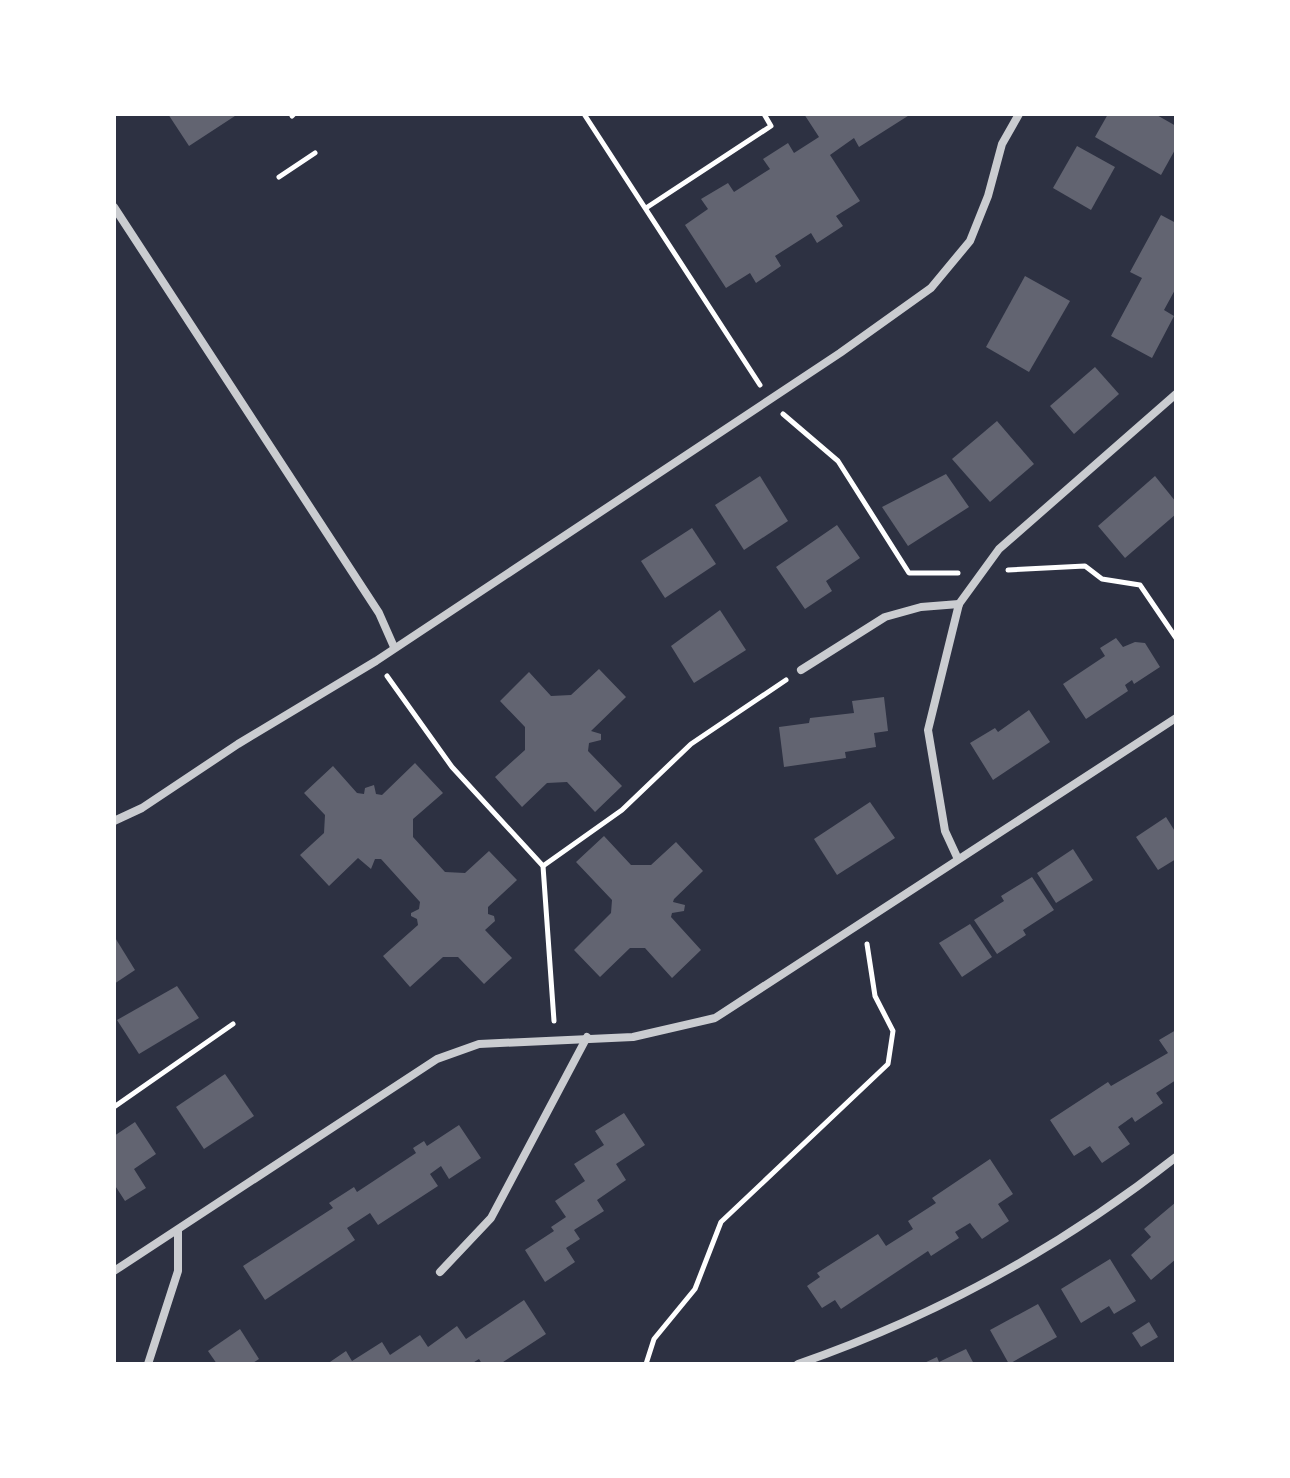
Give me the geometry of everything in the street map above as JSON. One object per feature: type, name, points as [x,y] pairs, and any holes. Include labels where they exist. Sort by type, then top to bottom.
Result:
[{"type":"street","points":[[114,821],[142,808],[238,744],[376,661],[931,288],[970,241],[988,196],[1002,144],[1019,114]]},
{"type":"street","points":[[114,207],[379,613],[394,647]]},
{"type":"street","points":[[957,857],[943,819],[928,730],[959,604],[999,549],[1176,394]]},
{"type":"street","points":[[801,670],[885,617],[921,607],[959,604]]},
{"type":"street","points":[[114,1271],[437,1059],[479,1044],[555,1038],[633,1037],[715,1018],[957,857],[1176,718]]},
{"type":"street","points":[[440,1272],[491,1218],[587,1037]]},
{"type":"street","points":[[798,1364],[849,1346],[979,1286],[1083,1223],[1176,1157]]},
{"type":"street","points":[[148,1364],[178,1271],[178,1230]]},
{"type":"path","points":[[584,114],[768,400],[838,461]]},
{"type":"path","points":[[646,208],[771,126],[764,114]]},
{"type":"path","points":[[279,177],[315,153]]},
{"type":"path","points":[[376,661],[452,767],[543,866],[555,1038]]},
{"type":"path","points":[[543,866],[622,810],[691,744],[801,670]]},
{"type":"path","points":[[646,1364],[654,1339],[695,1289],[721,1222],[888,1064],[893,1031],[875,996],[870,951],[857,924]]},
{"type":"path","points":[[114,1107],[233,1024]]},
{"type":"building","points":[[168,114],[238,114],[189,146]]},
{"type":"building","points":[[804,114],[911,114],[859,147],[854,138],[830,155],[860,201],[836,216],[843,226],[817,243],[811,233],[775,256],[781,266],[756,283],[750,273],[726,288],[685,225],[708,209],[701,199],[728,183],[734,192],[770,169],[763,159],[788,143],[794,153],[819,137]]},
{"type":"building","points":[[1108,114],[1155,114],[1176,126],[1176,148],[1161,175],[1095,137]]},
{"type":"building","points":[[1077,146],[1115,167],[1091,210],[1053,188]]},
{"type":"building","points":[[1161,215],[1176,223],[1176,288],[1164,310],[1174,316],[1152,358],[1111,336],[1142,278],[1130,272]]},
{"type":"building","points":[[1025,276],[1070,301],[1029,372],[986,347]]},
{"type":"building","points":[[1095,367],[1119,394],[1074,434],[1050,406]]},
{"type":"building","points":[[997,421],[1034,464],[990,502],[952,459]]},
{"type":"building","points":[[946,474],[969,507],[908,546],[882,507]]},
{"type":"building","points":[[760,476],[788,521],[744,550],[715,505]]},
{"type":"building","points":[[1155,476],[1176,502],[1176,514],[1125,558],[1098,526]]},
{"type":"building","points":[[837,525],[860,558],[826,581],[832,591],[805,609],[776,567]]},
{"type":"building","points":[[692,528],[716,564],[665,598],[641,561]]},
{"type":"building","points":[[720,610],[746,650],[694,683],[671,646]]},
{"type":"building","points":[[1116,638],[1123,647],[1135,642],[1145,643],[1160,667],[1134,684],[1132,680],[1125,685],[1128,691],[1086,719],[1063,684],[1105,656],[1100,648]]},
{"type":"building","points":[[599,669],[626,697],[591,731],[601,734],[601,740],[589,743],[588,751],[622,786],[595,812],[567,782],[547,783],[522,807],[495,777],[525,750],[525,727],[500,701],[529,672],[551,696],[571,695]]},
{"type":"building","points":[[884,697],[888,731],[874,733],[876,747],[845,752],[846,758],[784,767],[779,727],[809,723],[810,718],[854,713],[852,701]]},
{"type":"building","points":[[1029,710],[1050,742],[993,780],[970,743],[995,728],[998,732]]},
{"type":"building","points":[[415,763],[443,793],[413,819],[413,837],[445,872],[465,873],[489,851],[517,880],[488,907],[488,914],[494,916],[495,921],[485,930],[512,958],[484,984],[458,957],[443,957],[410,987],[383,956],[418,925],[411,913],[419,909],[420,902],[381,859],[375,859],[371,869],[358,858],[329,886],[300,855],[324,833],[325,815],[304,793],[333,766],[357,793],[364,794],[365,788],[374,785],[376,794],[382,795]]},
{"type":"building","points":[[870,802],[895,838],[837,875],[814,839]]},
{"type":"building","points":[[1166,817],[1176,833],[1176,859],[1158,870],[1136,837]]},
{"type":"building","points":[[604,836],[631,865],[651,865],[676,842],[703,871],[673,902],[685,905],[684,911],[672,913],[671,917],[701,950],[672,978],[645,948],[630,948],[600,977],[574,950],[611,913],[612,900],[576,862]]},
{"type":"building","points":[[1073,849],[1093,880],[1056,903],[1037,873]]},
{"type":"building","points":[[1032,877],[1054,910],[1023,930],[1026,935],[997,954],[974,920],[1004,901],[1001,896]]},
{"type":"building","points":[[970,924],[992,957],[962,977],[939,943]]},
{"type":"building","points":[[114,936],[135,970],[114,984]]},
{"type":"building","points":[[177,986],[199,1018],[139,1054],[117,1020]]},
{"type":"building","points":[[1176,1030],[1176,1080],[1156,1093],[1163,1103],[1135,1122],[1132,1117],[1118,1127],[1130,1144],[1102,1163],[1090,1146],[1074,1156],[1050,1120],[1108,1082],[1111,1086],[1168,1053],[1159,1040]]},
{"type":"building","points":[[225,1074],[254,1116],[204,1149],[176,1107]]},
{"type":"building","points":[[624,1113],[645,1145],[616,1164],[626,1180],[597,1200],[604,1211],[574,1230],[580,1239],[566,1248],[575,1262],[545,1282],[525,1250],[554,1231],[551,1227],[566,1217],[555,1201],[585,1181],[574,1164],[604,1145],[595,1131]]},
{"type":"building","points":[[135,1122],[156,1154],[134,1169],[146,1188],[125,1201],[114,1184],[114,1136]]},
{"type":"building","points":[[459,1125],[481,1158],[449,1179],[441,1166],[430,1174],[438,1186],[378,1225],[370,1213],[347,1228],[355,1240],[265,1300],[243,1266],[333,1208],[329,1203],[354,1187],[357,1192],[416,1153],[413,1148],[424,1141],[427,1146]]},
{"type":"building","points":[[990,1159],[1013,1194],[998,1204],[1009,1221],[982,1239],[970,1223],[955,1232],[959,1238],[931,1256],[928,1251],[841,1309],[835,1300],[822,1308],[807,1286],[820,1277],[817,1273],[878,1234],[886,1246],[913,1229],[908,1221],[936,1203],[932,1198]]},
{"type":"building","points":[[1176,1202],[1176,1259],[1151,1280],[1131,1255],[1151,1237],[1144,1229]]},
{"type":"building","points":[[1110,1259],[1136,1301],[1114,1314],[1109,1306],[1081,1323],[1061,1289]]},
{"type":"building","points":[[524,1300],[546,1334],[500,1364],[482,1364],[479,1359],[471,1364],[327,1364],[346,1351],[352,1361],[382,1342],[390,1355],[420,1335],[428,1347],[457,1326],[466,1339]]},
{"type":"building","points":[[1038,1304],[1057,1337],[1009,1364],[990,1330]]},
{"type":"building","points":[[1149,1322],[1158,1337],[1141,1347],[1132,1333]]},
{"type":"building","points":[[240,1329],[259,1359],[251,1364],[217,1364],[208,1351]]},
{"type":"building","points":[[966,1349],[974,1364],[922,1364],[937,1357],[939,1362]]}]
